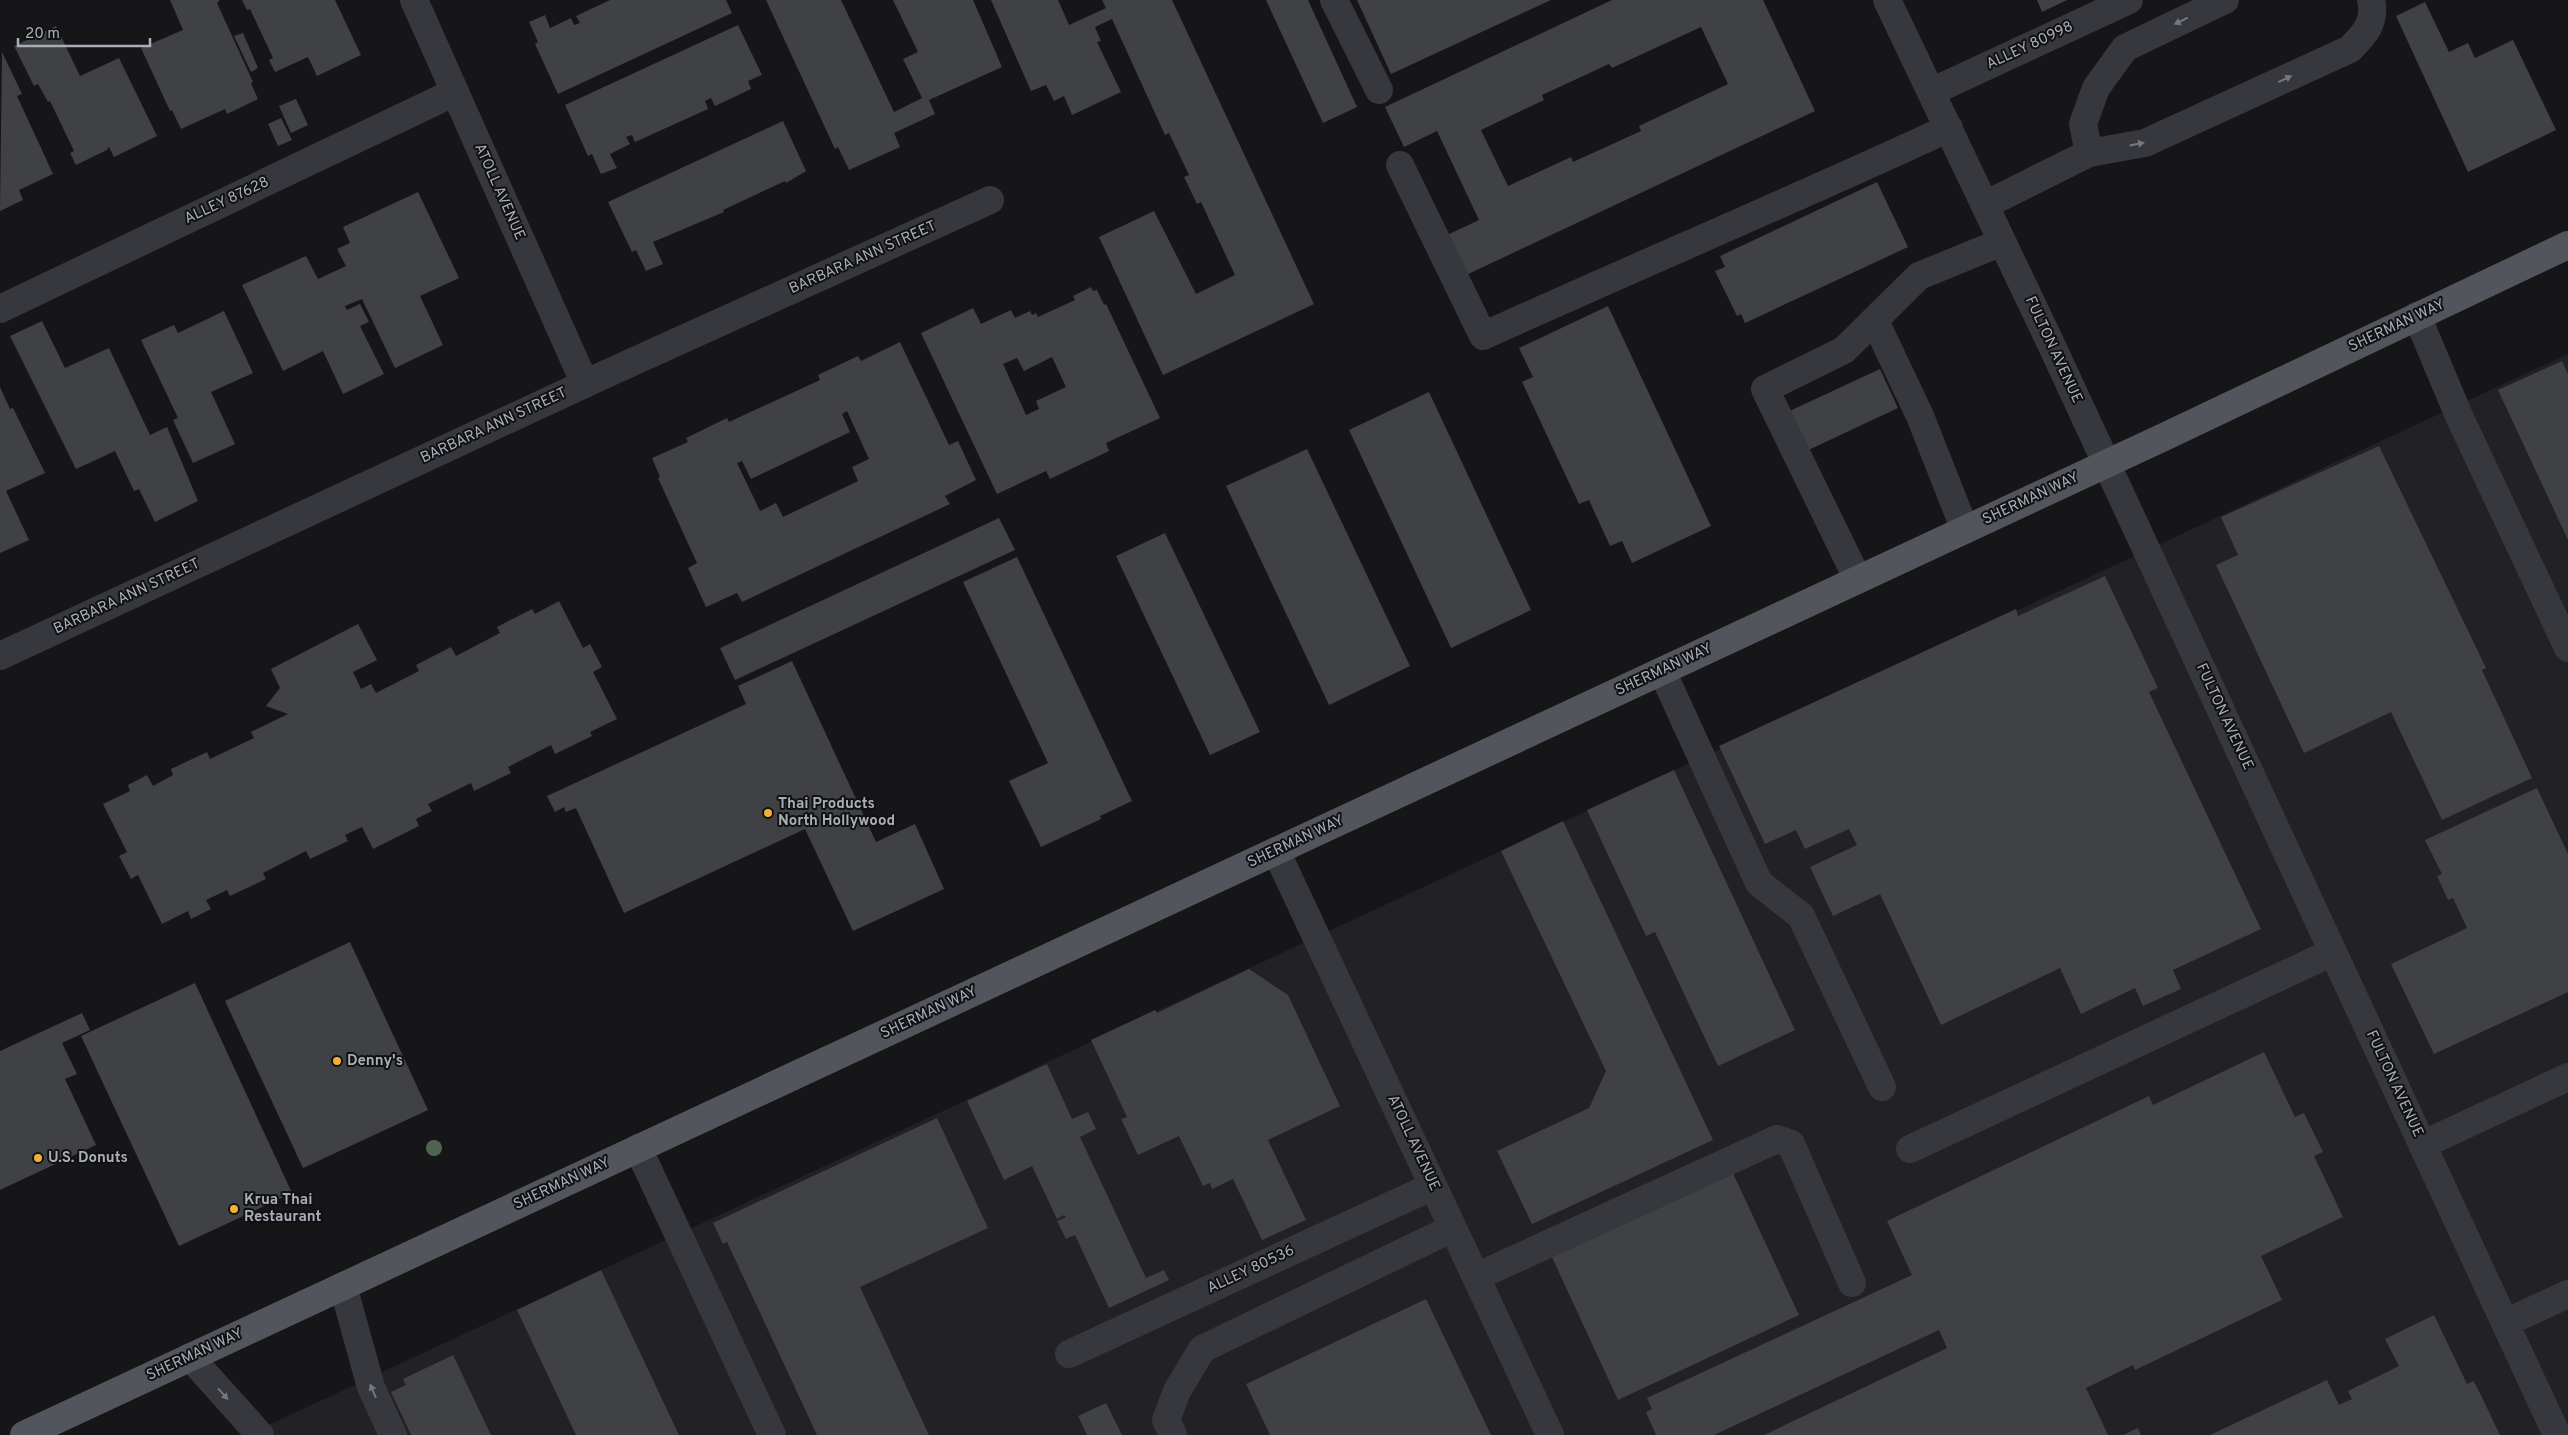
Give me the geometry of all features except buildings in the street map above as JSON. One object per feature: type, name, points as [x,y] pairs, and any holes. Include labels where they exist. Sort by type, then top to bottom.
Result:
[{"type":"main road","name":"SHERMAN WAY","points":[[24,1435],[1965,530],[2568,246]]},
{"type":"street","name":"ATOLL AVENUE","points":[[414,0],[584,384]]},
{"type":"street","points":[[1334,0],[1379,90]]},
{"type":"street","name":"FULTON AVENUE","points":[[1887,0],[1985,204],[2557,1435]]},
{"type":"street","name":"ALLEY 80998","points":[[1931,92],[2129,0]]},
{"type":"street","points":[[2089,153],[2083,124],[2096,88],[2125,48],[2225,0]]},
{"type":"street","points":[[1985,204],[2089,153],[2145,143],[2350,49],[2368,31],[2373,10],[2371,0]]},
{"type":"street","name":"ALLEY 87628","points":[[0,309],[455,92]]},
{"type":"street","points":[[1400,165],[1483,336],[1618,274],[1848,175],[1948,128]]},
{"type":"street","name":"BARBARA ANN STREET","points":[[0,656],[584,384],[990,200]]},
{"type":"street","points":[[1858,580],[1765,390],[1844,350],[1919,276],[2002,242]]},
{"type":"street","points":[[2417,316],[2459,416],[2568,648]]},
{"type":"street","points":[[1875,321],[1920,416],[1965,530]]},
{"type":"street","points":[[1662,671],[1758,883],[1801,916],[1882,1087]]},
{"type":"street","name":"ATOLL AVENUE","points":[[1276,851],[1550,1435]]},
{"type":"street","points":[[1910,1149],[2333,952]]},
{"type":"street","points":[[2422,1144],[2568,1077]]},
{"type":"street","points":[[1476,1276],[1777,1138],[1791,1144],[1852,1283]]},
{"type":"street","points":[[638,1148],[772,1435]]},
{"type":"street","name":"ALLEY 80536","points":[[1069,1354],[1433,1186]]},
{"type":"street","points":[[1173,1435],[1166,1420],[1177,1391],[1202,1349],[1453,1228]]},
{"type":"street","points":[[343,1286],[371,1387],[393,1435]]},
{"type":"street","points":[[2505,1323],[2568,1294]]},
{"type":"street","points":[[190,1357],[260,1435]]},
{"type":"shaded area","points":[[2568,354],[2568,1435],[247,1435]]},
{"type":"place","name":"Thai Products North Hollywood","points":[[768,813]]},
{"type":"place","name":"Denny's","points":[[337,1061]]},
{"type":"place","name":"U.S. Donuts","points":[[38,1158]]},
{"type":"place","name":"Krua Thai Restaurant","points":[[234,1209]]}]
